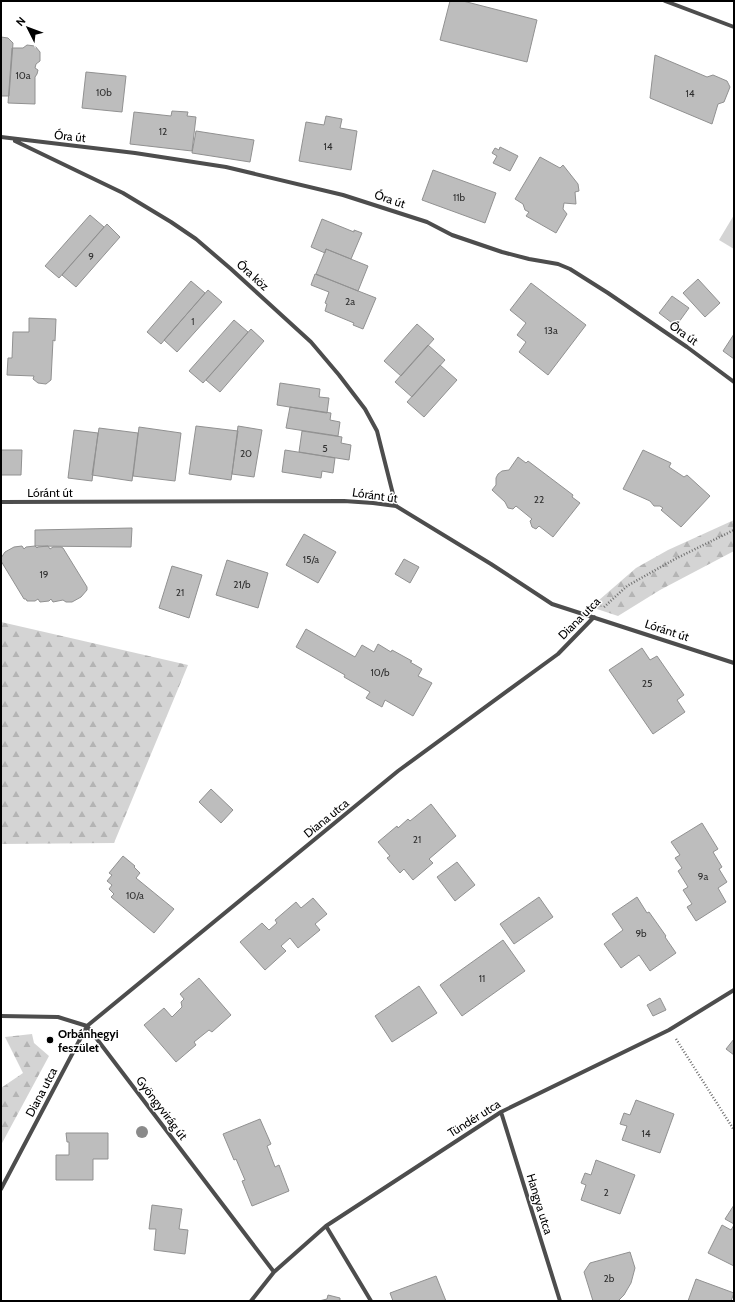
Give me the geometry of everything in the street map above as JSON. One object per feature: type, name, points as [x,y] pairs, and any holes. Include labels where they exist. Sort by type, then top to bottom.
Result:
[{"type":"street","points":[[665,1],[734,27]]},
{"type":"street","name":"Óra út","points":[[1,137],[135,153],[226,167],[350,196],[427,222],[452,235],[502,252],[558,264],[570,269],[608,293],[687,347],[734,382]]},
{"type":"street","name":"Óra köz","points":[[12,139],[123,193],[171,222],[196,240],[231,269],[311,342],[365,409],[377,431],[396,506]]},
{"type":"street","name":"Lóránt út","points":[[1,502],[344,501],[396,506],[492,564],[552,604],[734,663]]},
{"type":"street","name":"Diana utca","points":[[1,1190],[87,1026],[398,771],[558,654],[594,617]]},
{"type":"street","name":"Tündér utca","points":[[251,1301],[274,1272],[326,1226],[501,1112],[670,1030],[734,990]]},
{"type":"street","points":[[1,1016],[58,1017],[87,1026]]},
{"type":"street","name":"Gyöngyvirág út","points":[[87,1026],[274,1272]]},
{"type":"street","name":"Hangya utca","points":[[501,1112],[560,1301]]},
{"type":"street","points":[[326,1226],[371,1301]]},
{"type":"path","name":"Diana utca","points":[[594,617],[627,586],[675,559],[734,530]]},
{"type":"path","points":[[670,1030],[734,1130]]},
{"type":"green space","points":[[734,215],[734,249],[719,240]]},
{"type":"green space","points":[[734,520],[734,551],[660,590],[618,616],[591,607],[636,568],[668,550]]},
{"type":"green space","points":[[1,622],[188,665],[114,843],[1,844]]},
{"type":"green space","points":[[32,1034],[34,1043],[49,1056],[1,1145],[1,1088],[23,1073],[5,1037]]},
{"type":"building","points":[[450,1],[463,1],[537,20],[527,62],[440,40]]},
{"type":"building","points":[[1,37],[8,38],[13,43],[9,96],[1,96]]},
{"type":"building","points":[[27,45],[35,46],[40,52],[40,61],[36,64],[35,68],[38,70],[35,77],[35,104],[8,103],[12,48],[23,48]]},
{"type":"building","points":[[655,55],[707,77],[713,75],[727,81],[730,87],[724,102],[718,104],[712,124],[650,98]]},
{"type":"building","points":[[86,72],[126,76],[122,112],[82,108]]},
{"type":"building","points":[[172,111],[188,112],[187,116],[196,117],[192,151],[130,144],[134,112],[171,116]]},
{"type":"building","points":[[326,116],[342,119],[340,128],[357,131],[351,170],[299,161],[306,122],[324,125]]},
{"type":"building","points":[[196,131],[254,140],[250,162],[192,153]]},
{"type":"building","points":[[500,147],[518,156],[510,171],[493,163],[497,156],[492,153],[495,148],[499,150]]},
{"type":"building","points":[[540,157],[560,168],[563,165],[578,184],[579,191],[575,192],[576,204],[564,203],[563,209],[567,214],[556,233],[526,216],[529,212],[525,210],[523,204],[515,199]]},
{"type":"building","points":[[433,170],[496,193],[485,223],[422,200]]},
{"type":"building","points":[[90,215],[104,227],[59,278],[45,266]]},
{"type":"building","points":[[322,219],[354,232],[354,230],[362,233],[351,259],[326,249],[325,253],[311,247]]},
{"type":"building","points":[[107,224],[120,237],[76,287],[62,275]]},
{"type":"building","points":[[326,249],[368,266],[358,291],[316,274]]},
{"type":"building","points":[[315,274],[376,298],[363,329],[353,325],[354,323],[325,311],[327,304],[325,303],[329,292],[311,285]]},
{"type":"building","points":[[698,279],[720,303],[705,317],[683,293]]},
{"type":"building","points":[[191,281],[205,293],[161,344],[147,332]]},
{"type":"building","points":[[531,283],[586,325],[548,375],[519,352],[526,342],[517,335],[526,323],[510,310]]},
{"type":"building","points":[[208,290],[222,302],[177,352],[164,340]]},
{"type":"building","points":[[672,296],[689,308],[676,326],[659,313]]},
{"type":"building","points":[[29,318],[56,319],[55,341],[53,340],[51,380],[46,384],[38,383],[33,379],[34,376],[7,375],[8,358],[12,358],[13,332],[29,332]]},
{"type":"building","points":[[234,320],[248,332],[203,383],[189,371]]},
{"type":"building","points":[[417,324],[434,339],[401,376],[384,361]]},
{"type":"building","points":[[251,329],[264,341],[220,392],[206,380]]},
{"type":"building","points":[[734,334],[734,359],[723,351]]},
{"type":"building","points":[[428,345],[445,360],[412,397],[395,382]]},
{"type":"building","points":[[440,365],[457,380],[424,417],[407,402]]},
{"type":"building","points":[[280,383],[320,389],[319,397],[329,398],[327,413],[277,405]]},
{"type":"building","points":[[290,407],[331,413],[330,420],[340,422],[338,436],[286,428]]},
{"type":"building","points":[[196,426],[238,431],[231,480],[189,474]]},
{"type":"building","points":[[238,426],[262,430],[254,477],[232,474]]},
{"type":"building","points":[[139,427],[181,433],[175,481],[133,476]]},
{"type":"building","points":[[99,428],[138,433],[132,481],[92,475]]},
{"type":"building","points":[[74,430],[98,433],[92,481],[68,478]]},
{"type":"building","points":[[302,431],[342,437],[341,443],[351,445],[349,460],[299,452]]},
{"type":"building","points":[[1,450],[22,450],[21,475],[1,475]]},
{"type":"building","points":[[285,450],[335,458],[333,473],[322,471],[321,478],[282,472]]},
{"type":"building","points":[[643,450],[671,463],[669,467],[684,477],[687,475],[710,496],[681,527],[661,510],[663,508],[660,506],[654,506],[650,501],[623,489]]},
{"type":"building","points":[[518,457],[526,463],[528,461],[573,495],[572,497],[580,503],[553,537],[539,526],[536,529],[532,527],[530,521],[532,519],[516,506],[513,509],[508,508],[505,502],[492,490],[496,485],[496,478],[498,474],[502,471],[509,470]]},
{"type":"building","points":[[132,528],[131,547],[35,546],[35,530]]},
{"type":"building","points":[[304,534],[336,552],[318,583],[286,565]]},
{"type":"building","points":[[22,546],[24,549],[26,547],[35,546],[37,548],[48,546],[50,549],[53,547],[63,548],[87,587],[87,590],[81,597],[72,602],[66,602],[63,600],[53,602],[51,599],[49,601],[40,602],[38,599],[35,601],[27,601],[24,599],[1,561],[1,558],[5,552],[14,547]]},
{"type":"building","points":[[404,559],[419,567],[410,583],[395,574]]},
{"type":"building","points":[[227,560],[268,573],[258,608],[216,595]]},
{"type":"building","points":[[172,566],[202,575],[189,618],[159,608]]},
{"type":"building","points":[[306,629],[355,657],[362,645],[374,652],[378,644],[391,652],[392,650],[412,661],[410,662],[422,669],[418,676],[432,683],[413,716],[385,700],[382,707],[366,698],[370,692],[344,677],[345,675],[296,647]]},
{"type":"building","points":[[642,648],[650,660],[657,656],[684,695],[677,700],[685,712],[653,734],[609,670]]},
{"type":"building","points":[[211,789],[233,810],[221,823],[199,802]]},
{"type":"building","points":[[431,804],[456,836],[429,859],[433,863],[413,880],[404,869],[400,873],[387,858],[390,856],[378,842],[397,826],[398,828],[408,819],[410,821]]},
{"type":"building","points":[[702,823],[718,849],[713,852],[722,867],[719,869],[727,882],[718,888],[726,902],[696,921],[687,907],[692,904],[683,890],[688,887],[678,871],[682,868],[675,858],[680,855],[671,842]]},
{"type":"building","points":[[123,856],[135,866],[134,867],[140,873],[136,878],[174,909],[154,933],[111,897],[114,894],[109,889],[112,885],[107,881],[112,875],[109,873]]},
{"type":"building","points":[[457,862],[475,885],[455,901],[437,877]]},
{"type":"building","points":[[539,897],[553,917],[514,944],[500,924]]},
{"type":"building","points":[[637,897],[647,913],[649,912],[666,936],[665,937],[676,953],[650,971],[639,955],[621,968],[604,944],[623,930],[612,914]]},
{"type":"building","points":[[313,898],[327,914],[315,924],[320,930],[298,948],[290,938],[281,946],[286,951],[265,970],[240,942],[262,923],[269,930],[277,923],[275,920],[296,902],[301,908]]},
{"type":"building","points":[[503,940],[525,971],[462,1016],[440,985]]},
{"type":"building","points":[[199,978],[231,1015],[212,1032],[209,1030],[194,1042],[196,1045],[176,1062],[144,1025],[164,1008],[172,1017],[182,1007],[181,1002],[184,999],[180,994]]},
{"type":"building","points":[[419,986],[437,1013],[392,1042],[375,1016]]},
{"type":"building","points":[[660,998],[666,1010],[653,1016],[647,1005]]},
{"type":"building","points":[[734,1039],[734,1055],[726,1049]]},
{"type":"building","points":[[636,1100],[674,1114],[660,1153],[622,1140],[627,1126],[620,1124],[624,1113],[630,1115]]},
{"type":"building","points":[[260,1119],[271,1144],[267,1146],[275,1167],[279,1165],[289,1191],[252,1206],[242,1181],[245,1180],[236,1159],[234,1160],[223,1134]]},
{"type":"building","points":[[66,1133],[108,1133],[108,1159],[93,1159],[93,1180],[56,1180],[56,1155],[69,1155],[69,1142],[67,1142]]},
{"type":"building","points":[[596,1160],[635,1175],[620,1214],[581,1200],[586,1185],[581,1183],[585,1173],[591,1175]]},
{"type":"building","points":[[152,1205],[182,1209],[179,1229],[188,1230],[185,1254],[154,1250],[156,1229],[149,1229]]},
{"type":"building","points":[[734,1205],[734,1224],[725,1219]]},
{"type":"building","points":[[722,1225],[731,1230],[734,1225],[734,1266],[708,1253]]},
{"type":"building","points":[[630,1252],[635,1268],[631,1283],[624,1295],[618,1301],[593,1301],[584,1272],[590,1263]]},
{"type":"building","points":[[436,1276],[446,1301],[393,1301],[390,1293]]},
{"type":"building","points":[[696,1279],[734,1293],[731,1301],[688,1301]]},
{"type":"building","points":[[328,1295],[340,1298],[340,1301],[319,1301],[327,1299]]},
{"type":"place","name":"Orbánhegyi feszület","points":[[50,1040]]}]
